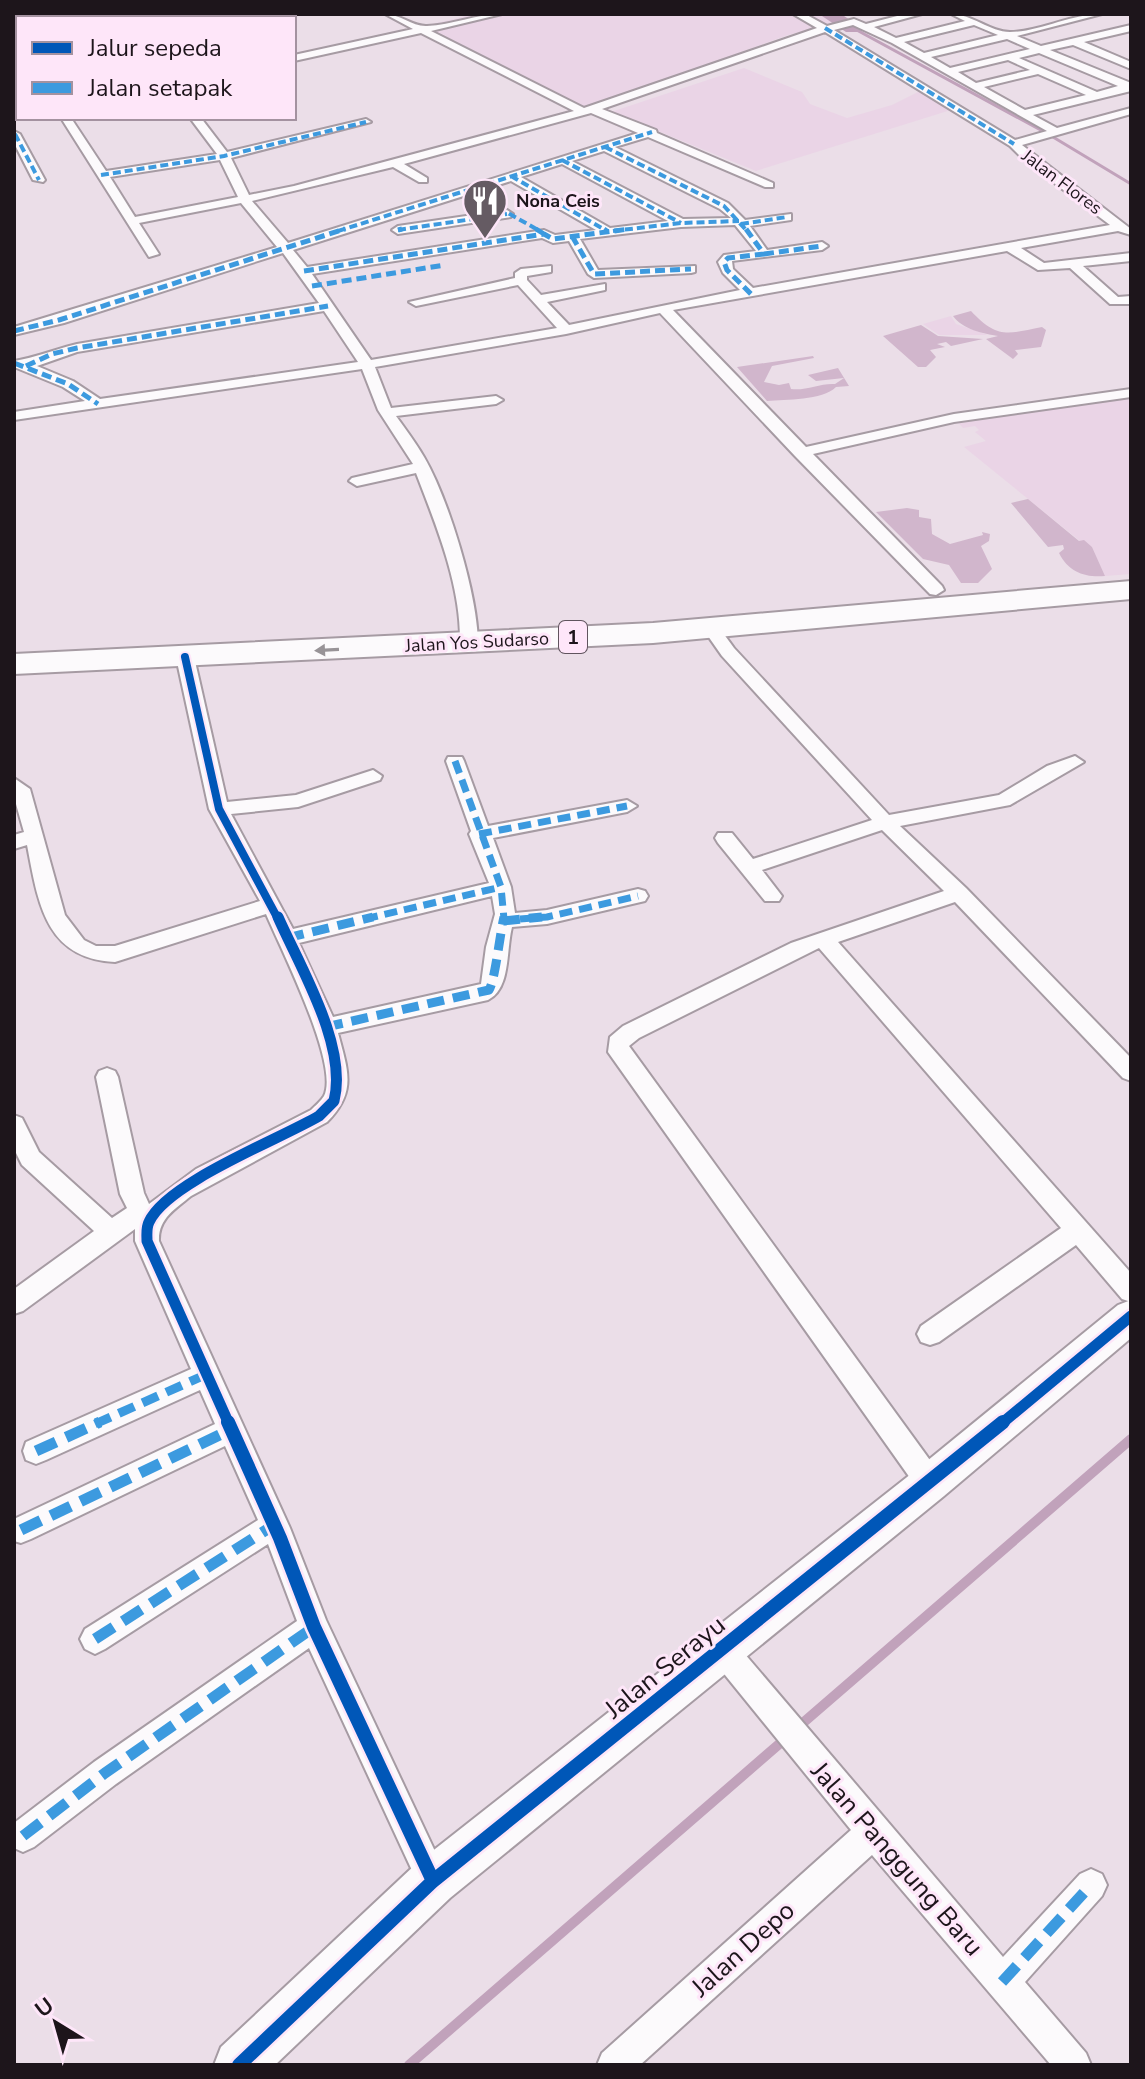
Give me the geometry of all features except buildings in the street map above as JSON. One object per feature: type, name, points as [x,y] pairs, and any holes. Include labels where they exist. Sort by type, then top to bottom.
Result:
[{"type":"highway","name":"Jalan Yos Sudarso","points":[[14,664],[185,657],[469,633],[658,613],[1131,574]]},
{"type":"highway","name":"Jalan Yos Sudarso","points":[[14,644],[343,626],[469,633],[653,633],[1131,590]]},
{"type":"street","points":[[390,14],[588,110],[652,132],[769,185]]},
{"type":"street","points":[[296,58],[470,14]]},
{"type":"street","points":[[417,29],[497,14]]},
{"type":"street","points":[[798,14],[828,27],[1014,144]]},
{"type":"street","points":[[868,26],[917,14]]},
{"type":"street","points":[[956,14],[1130,87]]},
{"type":"street","points":[[920,57],[1075,16],[1097,14]]},
{"type":"street","points":[[1037,19],[1050,25]]},
{"type":"street","points":[[131,221],[246,201],[588,110],[828,27],[851,22],[868,26],[1054,132]]},
{"type":"street","points":[[895,41],[975,22]]},
{"type":"street","points":[[962,25],[992,39]]},
{"type":"street","points":[[947,72],[1131,28]]},
{"type":"street","points":[[1107,35],[1119,40]]},
{"type":"street","points":[[1075,42],[1131,66]]},
{"type":"street","points":[[1011,58],[1095,95]]},
{"type":"street","points":[[975,86],[1038,71]]},
{"type":"street","points":[[1015,77],[1028,83]]},
{"type":"street","points":[[1024,114],[1130,87]]},
{"type":"street","points":[[1055,96],[1069,102]]},
{"type":"street","name":"Jalan Flores","points":[[1123,225],[1014,144],[1131,111]]},
{"type":"street","points":[[67,120],[153,254]]},
{"type":"street","points":[[197,120],[224,156],[246,201],[304,271],[367,364],[387,413],[421,467],[446,530],[469,633]]},
{"type":"street","points":[[101,175],[224,156],[366,122]]},
{"type":"street","points":[[14,331],[59,320],[652,132]]},
{"type":"street","points":[[15,134],[19,151],[39,180]]},
{"type":"street","points":[[605,147],[724,206],[764,254]]},
{"type":"street","points":[[562,160],[681,223]]},
{"type":"street","points":[[393,162],[423,180]]},
{"type":"street","points":[[511,176],[608,232]]},
{"type":"street","points":[[467,190],[553,239],[681,223],[787,217]]},
{"type":"street","points":[[398,230],[507,214]]},
{"type":"street","points":[[14,416],[367,364],[566,330],[663,308],[1123,225]]},
{"type":"street","points":[[304,271],[544,234]]},
{"type":"street","points":[[572,236],[594,274],[691,269]]},
{"type":"street","points":[[751,294],[727,270],[724,262],[728,258],[822,246]]},
{"type":"street","points":[[1010,247],[1040,267],[1131,257]]},
{"type":"street","points":[[1113,259],[1131,274]]},
{"type":"street","points":[[1073,264],[1115,301],[1131,300]]},
{"type":"street","points":[[312,286],[445,265]]},
{"type":"street","points":[[547,269],[521,273],[521,281],[566,330]]},
{"type":"street","points":[[416,302],[521,281]]},
{"type":"street","points":[[536,300],[600,287]]},
{"type":"street","points":[[20,365],[77,348],[328,306]]},
{"type":"street","points":[[663,308],[800,453],[936,590]]},
{"type":"street","points":[[20,365],[68,384],[98,404]]},
{"type":"street","points":[[800,453],[954,418],[1131,393]]},
{"type":"street","points":[[387,413],[496,400]]},
{"type":"street","points":[[357,481],[421,467]]},
{"type":"street","points":[[709,626],[728,652],[885,822],[959,893],[1131,1072]]},
{"type":"street","points":[[14,1303],[110,1231],[304,1126],[327,1109],[337,1089],[336,1066],[326,1027],[272,905],[219,809],[185,657]]},
{"type":"street","points":[[326,1027],[489,990],[505,914],[501,887],[479,834],[455,761]]},
{"type":"street","points":[[750,867],[885,822],[1003,801],[1025,790],[1045,772],[1075,762]]},
{"type":"street","points":[[219,809],[298,801],[373,776]]},
{"type":"street","points":[[14,784],[21,789],[24,839],[56,921],[74,942],[97,955],[130,950],[272,905]]},
{"type":"street","points":[[479,834],[627,806]]},
{"type":"street","points":[[725,838],[772,896]]},
{"type":"street","points":[[287,938],[501,887]]},
{"type":"street","points":[[930,1483],[619,1052],[618,1043],[631,1032],[798,948],[959,893]]},
{"type":"street","points":[[503,921],[547,917],[638,896]]},
{"type":"street","points":[[823,939],[1131,1291]]},
{"type":"street","points":[[107,1077],[128,1180],[147,1213],[147,1241],[274,1525],[314,1627],[433,1881]]},
{"type":"street","points":[[14,1124],[30,1158],[110,1231]]},
{"type":"street","points":[[930,1334],[1079,1229]]},
{"type":"street","name":"Jalan Serayu","points":[[239,2065],[433,1881],[930,1483],[1131,1316]]},
{"type":"street","points":[[36,1451],[205,1375]]},
{"type":"street","points":[[21,1530],[230,1430]]},
{"type":"street","points":[[95,1639],[274,1525]]},
{"type":"street","points":[[23,1836],[105,1773],[314,1627]]},
{"type":"street","name":"Jalan Panggung Baru","points":[[722,1649],[873,1832],[1074,2065]]},
{"type":"street","name":"Jalan Depo","points":[[614,2065],[873,1832]]},
{"type":"street","points":[[1002,1982],[1091,1885]]},
{"type":"shaded area","points":[[475,14],[823,14],[837,23],[788,35],[583,110],[419,27]]},
{"type":"shaded area","points":[[744,68],[802,92],[810,104],[847,118],[892,105],[922,90],[954,109],[756,171],[611,112]]},
{"type":"shaded area","points":[[971,311],[988,326],[1003,332],[1042,327],[1046,330],[1041,347],[1015,350],[1018,354],[1013,359],[986,339],[998,336],[968,328],[953,316]]},
{"type":"shaded area","points":[[951,316],[956,324],[988,335],[939,335],[923,324]]},
{"type":"shaded area","points":[[921,325],[938,336],[983,339],[951,346],[946,342],[937,344],[945,347],[930,350],[936,357],[926,367],[918,367],[883,336]]},
{"type":"shaded area","points":[[813,356],[772,366],[764,382],[789,383],[791,389],[835,384],[844,378],[816,381],[808,375],[838,368],[849,386],[836,387],[813,397],[767,401],[737,367]]},
{"type":"shaded area","points":[[1131,393],[1131,574],[1105,576],[1092,547],[1080,541],[964,447],[986,441],[975,432],[979,430],[975,426],[963,428],[954,418]]},
{"type":"shaded area","points":[[1028,499],[1079,541],[1084,540],[1092,547],[1105,576],[1078,572],[1067,565],[1059,553],[1064,549],[1063,545],[1048,547],[1011,503]]},
{"type":"shaded area","points":[[907,508],[919,510],[919,517],[931,519],[932,534],[950,544],[983,535],[982,532],[990,534],[989,541],[981,546],[992,569],[978,583],[961,583],[949,565],[923,559],[876,512]]},
{"type":"waterway","points":[[828,14],[853,28]]},
{"type":"waterway","points":[[853,28],[1048,134],[1131,184]]},
{"type":"waterway","points":[[797,1728],[1131,1439]]},
{"type":"waterway","points":[[409,2065],[785,1739]]},
{"type":"marked path","points":[[825,28],[1014,144]]},
{"type":"marked path","points":[[101,175],[224,156],[366,122]]},
{"type":"marked path","points":[[14,331],[59,320],[652,132]]},
{"type":"marked path","points":[[15,134],[39,180]]},
{"type":"marked path","points":[[605,147],[724,206],[735,215],[764,254],[728,258],[724,262],[727,270],[751,294]]},
{"type":"marked path","points":[[562,160],[681,223]]},
{"type":"marked path","points":[[511,176],[608,232]]},
{"type":"marked path","points":[[467,190],[544,234]]},
{"type":"marked path","points":[[398,230],[507,214]]},
{"type":"marked path","points":[[741,224],[787,217]]},
{"type":"marked path","points":[[304,271],[544,234],[553,239],[681,223],[739,221]]},
{"type":"marked path","points":[[572,236],[594,274],[691,269]]},
{"type":"marked path","points":[[764,254],[822,246]]},
{"type":"marked path","points":[[312,286],[445,265]]},
{"type":"marked path","points":[[26,366],[52,354],[77,348],[328,306]]},
{"type":"marked path","points":[[14,363],[68,384],[98,404]]},
{"type":"marked path","points":[[326,1027],[480,994],[493,984],[496,947],[505,914],[501,887],[455,761]]},
{"type":"marked path","points":[[479,834],[627,806]]},
{"type":"marked path","points":[[287,938],[501,887]]},
{"type":"marked path","points":[[503,921],[547,917],[638,896]]},
{"type":"marked path","points":[[36,1451],[205,1375]]},
{"type":"marked path","points":[[21,1530],[230,1430]]},
{"type":"marked path","points":[[95,1639],[274,1525]]},
{"type":"marked path","points":[[23,1836],[105,1773],[314,1627]]},
{"type":"marked path","points":[[1002,1982],[1091,1885]]},
{"type":"cycle path","points":[[185,657],[219,809],[272,905],[326,1027],[336,1066],[337,1089],[334,1101],[319,1116],[205,1176],[165,1203],[149,1223],[147,1241],[280,1538],[314,1627],[433,1881]]},
{"type":"cycle path","points":[[239,2065],[433,1881],[930,1483],[1131,1316]]},
{"type":"place","name":"Nona Ceis","points":[[485,240]]}]
